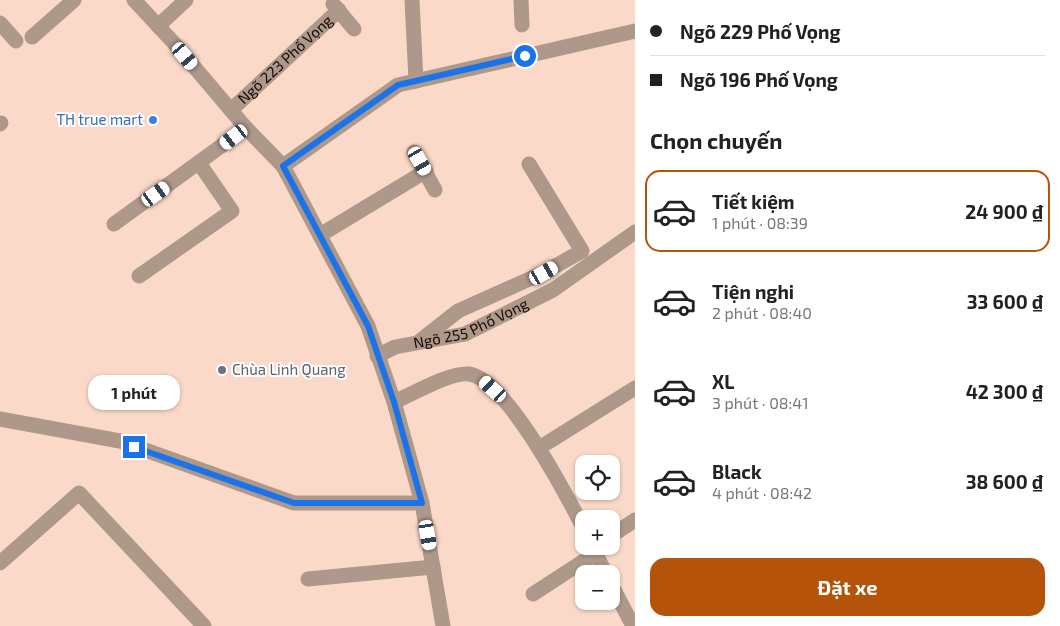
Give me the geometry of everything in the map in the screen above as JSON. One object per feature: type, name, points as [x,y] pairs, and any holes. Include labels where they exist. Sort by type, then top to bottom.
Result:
[{"type":"street","points":[[32,37],[74,0]]},
{"type":"street","points":[[134,0],[246,128],[283,166],[368,326],[394,402],[422,503],[444,626]]},
{"type":"street","points":[[158,26],[186,0]]},
{"type":"street","points":[[412,0],[416,81]]},
{"type":"street","points":[[521,0],[522,25]]},
{"type":"street","name":"Ngõ 223 Phố Vọng","points":[[231,110],[336,7],[354,29]]},
{"type":"street","points":[[0,23],[16,41]]},
{"type":"street","points":[[283,166],[398,85],[635,32]]},
{"type":"street","points":[[114,224],[246,128]]},
{"type":"street","points":[[414,152],[435,190]]},
{"type":"street","points":[[139,276],[232,211],[199,163]]},
{"type":"street","points":[[419,342],[458,311],[544,273],[582,251],[529,164]]},
{"type":"street","points":[[320,234],[426,171]]},
{"type":"street","name":"Ngõ 255 Phố Vọng","points":[[377,356],[394,347],[465,334],[553,290],[635,232]]},
{"type":"street","points":[[394,402],[456,375],[470,374],[483,380],[503,398],[539,448],[575,513]]},
{"type":"street","points":[[539,448],[635,388]]},
{"type":"street","points":[[0,419],[120,441],[294,503],[422,503]]},
{"type":"street","points":[[0,563],[80,493],[204,626]]},
{"type":"street","points":[[620,530],[635,520]]},
{"type":"street","points":[[533,594],[587,555]]},
{"type":"street","points":[[308,579],[433,567]]},
{"type":"street","points":[[620,601],[633,626]]},
{"type":"place","name":"TH true mart","points":[[153,120]]},
{"type":"place","name":"Chùa Linh Quang","points":[[222,370]]},
{"type":"route","points":[[134,447],[294,503],[422,503],[394,402],[368,326],[283,166],[398,85],[525,56]]}]
